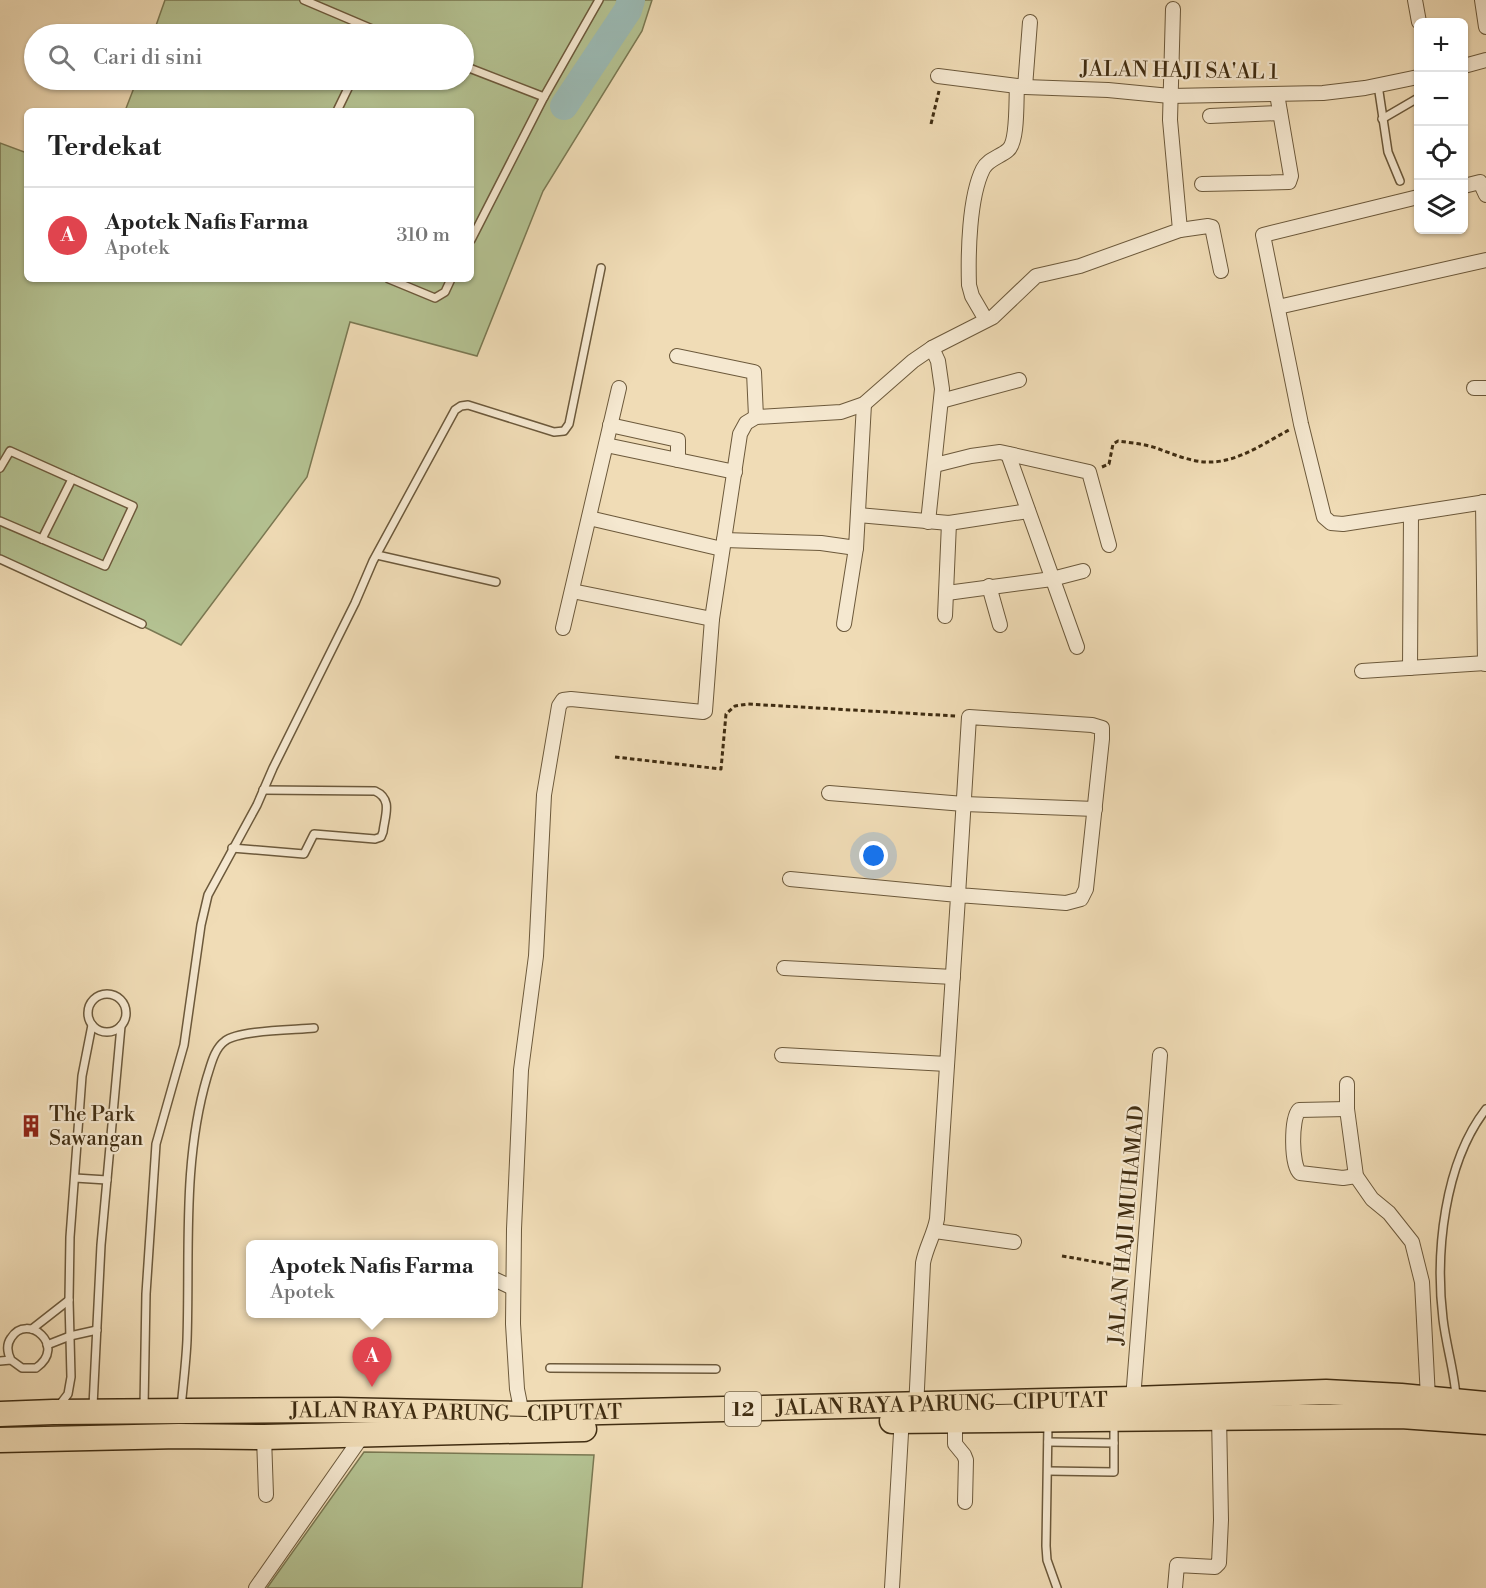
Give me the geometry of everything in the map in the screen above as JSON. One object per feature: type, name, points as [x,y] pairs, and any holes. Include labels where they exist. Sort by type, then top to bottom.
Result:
[{"type":"highway","name":"JALAN RAYA PARUNG—CIPUTAT","points":[[0,1440],[363,1435],[628,1420],[909,1413],[1133,1399],[1326,1392],[1428,1398],[1486,1422]]},
{"type":"highway","name":"JALAN RAYA PARUNG—CIPUTAT","points":[[909,1413],[955,1421],[1048,1431],[1114,1419],[1219,1416],[1401,1416],[1486,1404]]},
{"type":"highway","name":"JALAN RAYA PARUNG—CIPUTAT","points":[[0,1414],[338,1410],[522,1414],[628,1420]]},
{"type":"highway","points":[[179,1436],[180,1411]]},
{"type":"street","points":[[1415,0],[1418,18]]},
{"type":"street","points":[[1482,0],[1486,27]]},
{"type":"street","points":[[1173,9],[1170,96],[1179,230]]},
{"type":"street","points":[[986,320],[972,296],[969,285],[971,217],[983,167],[1008,151],[1014,141],[1030,22]]},
{"type":"street","points":[[1468,66],[1485,64]]},
{"type":"street","name":"JALAN HAJI SA'AL 1","points":[[941,77],[1021,87],[1108,90],[1170,96],[1323,93],[1414,78]]},
{"type":"street","points":[[1202,184],[1289,182],[1291,176],[1277,94]]},
{"type":"street","points":[[1210,116],[1280,113]]},
{"type":"street","points":[[1468,185],[1480,182],[1486,195]]},
{"type":"street","points":[[1362,671],[1486,663],[1484,502],[1343,524],[1331,523],[1324,517],[1301,424],[1263,235],[1414,198]]},
{"type":"street","points":[[522,1414],[514,1359],[513,1288],[521,1070],[536,956],[544,795],[563,700],[703,712],[712,619],[740,434],[747,423],[756,417],[841,412],[864,404],[913,361],[932,348],[999,312],[1036,276],[1080,266],[1179,230],[1212,227],[1221,271]]},
{"type":"street","points":[[1278,307],[1486,260]]},
{"type":"street","points":[[928,522],[941,401],[941,377],[932,348]]},
{"type":"street","points":[[677,356],[754,372],[756,417]]},
{"type":"street","points":[[941,401],[1019,380]]},
{"type":"street","points":[[563,628],[619,388]]},
{"type":"street","points":[[844,624],[856,548],[864,404]]},
{"type":"street","points":[[610,425],[678,440],[678,460]]},
{"type":"street","points":[[606,445],[735,472]]},
{"type":"street","points":[[935,465],[992,452],[1089,471],[1109,545]]},
{"type":"street","points":[[1008,454],[1077,647]]},
{"type":"street","points":[[858,515],[949,523],[1028,511]]},
{"type":"street","points":[[1410,668],[1411,514]]},
{"type":"street","points":[[588,518],[723,545],[797,542],[856,548]]},
{"type":"street","points":[[945,616],[949,523]]},
{"type":"street","points":[[947,593],[1052,579],[1083,571]]},
{"type":"street","points":[[989,586],[1000,625]]},
{"type":"street","points":[[572,591],[712,619]]},
{"type":"street","points":[[790,879],[958,895],[1065,903],[1081,899],[1086,890],[1102,728],[1092,725],[969,717],[964,804],[958,895],[953,977],[934,1231],[925,1250],[923,1263],[892,1588]]},
{"type":"street","points":[[829,793],[964,804],[1095,809]]},
{"type":"street","points":[[784,968],[953,977]]},
{"type":"street","points":[[782,1055],[947,1064]]},
{"type":"street","name":"JALAN HAJI MUHAMAD","points":[[1133,1399],[1161,1055]]},
{"type":"street","points":[[1347,1084],[1347,1109],[1356,1176],[1372,1199],[1389,1213],[1412,1242],[1419,1263],[1428,1398]]},
{"type":"street","points":[[1347,1109],[1299,1110],[1294,1119],[1294,1162],[1300,1173],[1343,1179],[1356,1176]]},
{"type":"street","points":[[934,1231],[1014,1242]]},
{"type":"street","points":[[498,1281],[513,1288]]},
{"type":"street","points":[[1175,1588],[1177,1565],[1215,1567],[1219,1563],[1221,1520],[1219,1416]]},
{"type":"street","points":[[955,1421],[955,1444],[966,1460],[965,1502]]},
{"type":"street","points":[[256,1588],[363,1435]]},
{"type":"street","points":[[264,1437],[266,1495]]},
{"type":"lane","points":[[304,0],[355,24]]},
{"type":"lane","points":[[474,234],[544,97],[599,0]]},
{"type":"lane","points":[[474,70],[544,97]]},
{"type":"lane","points":[[1378,85],[1388,152],[1400,181]]},
{"type":"lane","points":[[338,108],[347,90]]},
{"type":"lane","points":[[1382,119],[1414,101]]},
{"type":"lane","points":[[144,1411],[146,1294],[156,1144],[184,1045],[201,925],[208,895],[263,790],[377,555],[455,410],[468,405],[554,432],[564,431],[569,424],[601,268]]},
{"type":"lane","points":[[396,282],[435,298],[445,292],[450,282]]},
{"type":"lane","points":[[0,468],[10,451],[133,507],[105,566],[0,521]]},
{"type":"lane","points":[[42,539],[72,479]]},
{"type":"lane","points":[[377,555],[496,582]]},
{"type":"lane","points":[[0,560],[142,624]]},
{"type":"lane","points":[[232,848],[304,854],[314,834],[375,839],[381,837],[383,832],[387,801],[384,795],[375,790],[263,790]]},
{"type":"lane","points":[[53,1412],[63,1401],[70,1386],[70,1237],[82,1076],[92,1025],[88,1012],[93,1000],[105,994],[112,994],[118,997],[126,1007],[126,1014],[121,1026],[101,1245],[92,1412]]},
{"type":"lane","points":[[92,1025],[103,1032],[110,1032],[121,1026]]},
{"type":"lane","points":[[180,1411],[187,1343],[189,1205],[193,1144],[196,1121],[213,1058],[226,1040],[240,1035],[315,1028]]},
{"type":"lane","points":[[1456,1409],[1454,1372],[1443,1320],[1440,1268],[1447,1199],[1461,1153],[1486,1109]]},
{"type":"lane","points":[[75,1178],[107,1180]]},
{"type":"lane","points":[[32,1329],[69,1300]]},
{"type":"lane","points":[[25,1329],[32,1329],[39,1332],[48,1344],[46,1358],[36,1368],[22,1368],[11,1360],[7,1347],[13,1335],[25,1329]]},
{"type":"lane","points":[[48,1344],[97,1330]]},
{"type":"lane","points":[[0,1361],[11,1360]]},
{"type":"lane","points":[[550,1368],[716,1369]]},
{"type":"lane","points":[[1048,1471],[1114,1472],[1114,1419]]},
{"type":"lane","points":[[1057,1588],[1047,1560],[1046,1546],[1048,1431],[1114,1443]]},
{"type":"path","points":[[932,124],[941,77]]},
{"type":"path","points":[[1089,471],[1108,464],[1113,444],[1118,441],[1213,462],[1237,456],[1301,424]]},
{"type":"path","points":[[615,757],[721,769],[726,714],[735,706],[748,704],[969,717]]},
{"type":"path","points":[[1062,1256],[1144,1270]]},
{"type":"green space","points":[[165,0],[652,0],[642,31],[543,191],[477,356],[350,322],[307,477],[181,645],[0,556],[0,143],[24,152],[24,282],[474,282],[474,108],[126,108],[133,90],[474,90],[474,24],[157,24]]},
{"type":"green space","points":[[364,1452],[594,1455],[582,1588],[267,1588]]},
{"type":"waterway","points":[[564,106],[628,10],[631,0]]},
{"type":"place","name":"The Park Sawangan","points":[[31,1126]]},
{"type":"place","name":"Apotek Nafis Farma","points":[[372,1387]]}]
